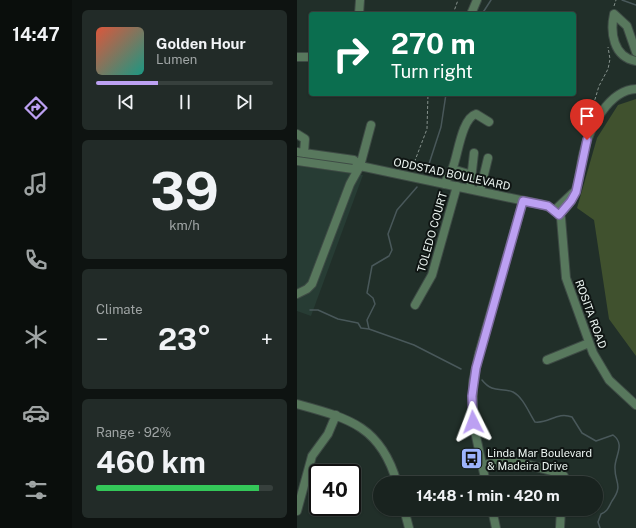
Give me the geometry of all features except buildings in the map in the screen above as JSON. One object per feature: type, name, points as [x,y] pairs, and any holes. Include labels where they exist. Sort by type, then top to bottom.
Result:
[{"type":"street","points":[[359,0],[359,12]]},
{"type":"street","points":[[472,12],[477,0]]},
{"type":"street","points":[[636,52],[627,26],[614,14],[612,27],[614,43],[625,56],[636,60]]},
{"type":"street","points":[[297,57],[309,57]]},
{"type":"street","points":[[557,212],[571,201],[576,187],[586,143],[594,126],[611,100],[619,94],[636,89]]},
{"type":"street","points":[[444,184],[452,169],[464,129],[471,117],[476,114],[489,122]]},
{"type":"street","points":[[297,294],[307,289],[312,284],[350,184],[360,166],[371,125]]},
{"type":"street","points":[[297,134],[305,139],[303,153],[307,163]]},
{"type":"street","name":"ODDSTAD BOULEVARD","points":[[303,153],[354,160],[360,166],[548,206],[557,212]]},
{"type":"street","points":[[470,189],[475,153]]},
{"type":"street","points":[[480,191],[488,158]]},
{"type":"street","name":"ODDSTAD BOULEVARD","points":[[297,161],[353,169],[360,166]]},
{"type":"street","points":[[452,169],[472,175]]},
{"type":"street","name":"TOLEDO COURT","points":[[415,305],[435,267],[457,186]]},
{"type":"street","points":[[484,476],[473,422],[473,382],[479,354],[523,201]]},
{"type":"street","name":"ROSITA ROAD","points":[[557,212],[562,225],[566,278],[589,343],[597,362],[609,380],[636,405]]},
{"type":"street","points":[[547,360],[589,343]]},
{"type":"street","points":[[297,404],[336,414],[356,423],[373,438],[386,456],[394,476]]},
{"type":"street","points":[[297,511],[312,456],[328,434],[336,414]]},
{"type":"street","points":[[482,465],[505,461],[515,462],[559,472],[564,476]]},
{"type":"street","points":[[406,516],[409,528]]},
{"type":"street","points":[[493,516],[496,528]]},
{"type":"street","points":[[560,528],[561,516]]},
{"type":"path","points":[[454,12],[458,0]]},
{"type":"path","points":[[613,8],[616,0]]},
{"type":"path","points":[[588,123],[599,86],[609,69],[610,59],[608,41]]},
{"type":"path","points":[[409,177],[427,129],[428,96]]},
{"type":"shaded area","points":[[297,166],[363,175],[311,316],[297,311]]},
{"type":"green space","points":[[636,99],[636,356],[609,319],[594,220],[577,208],[597,138],[618,105]]},
{"type":"waterway","points":[[483,12],[491,0]]},
{"type":"waterway","points":[[622,0],[636,5]]},
{"type":"waterway","points":[[427,170],[441,127],[446,96]]},
{"type":"waterway","points":[[417,187],[397,210],[388,234],[392,250],[389,256],[372,266],[367,293],[373,298],[375,304],[367,320],[369,329],[414,345],[461,369]]},
{"type":"waterway","points":[[310,310],[318,310],[338,319],[358,323],[361,328],[369,329]]},
{"type":"waterway","points":[[482,380],[493,389],[509,391],[517,394],[523,401],[535,422],[545,421],[557,416],[567,416],[572,417],[582,433],[596,441],[613,435],[617,438],[619,442],[619,449],[615,472],[618,487],[616,495],[608,509],[601,514],[598,522],[600,528]]},
{"type":"place","name":"Linda Mar Boulevard & Madeira Drive","points":[[472,459]]},
{"type":"route","points":[[473,422],[473,382],[479,354],[523,201],[548,206],[555,210],[559,215],[574,197],[576,192],[587,140]]}]
